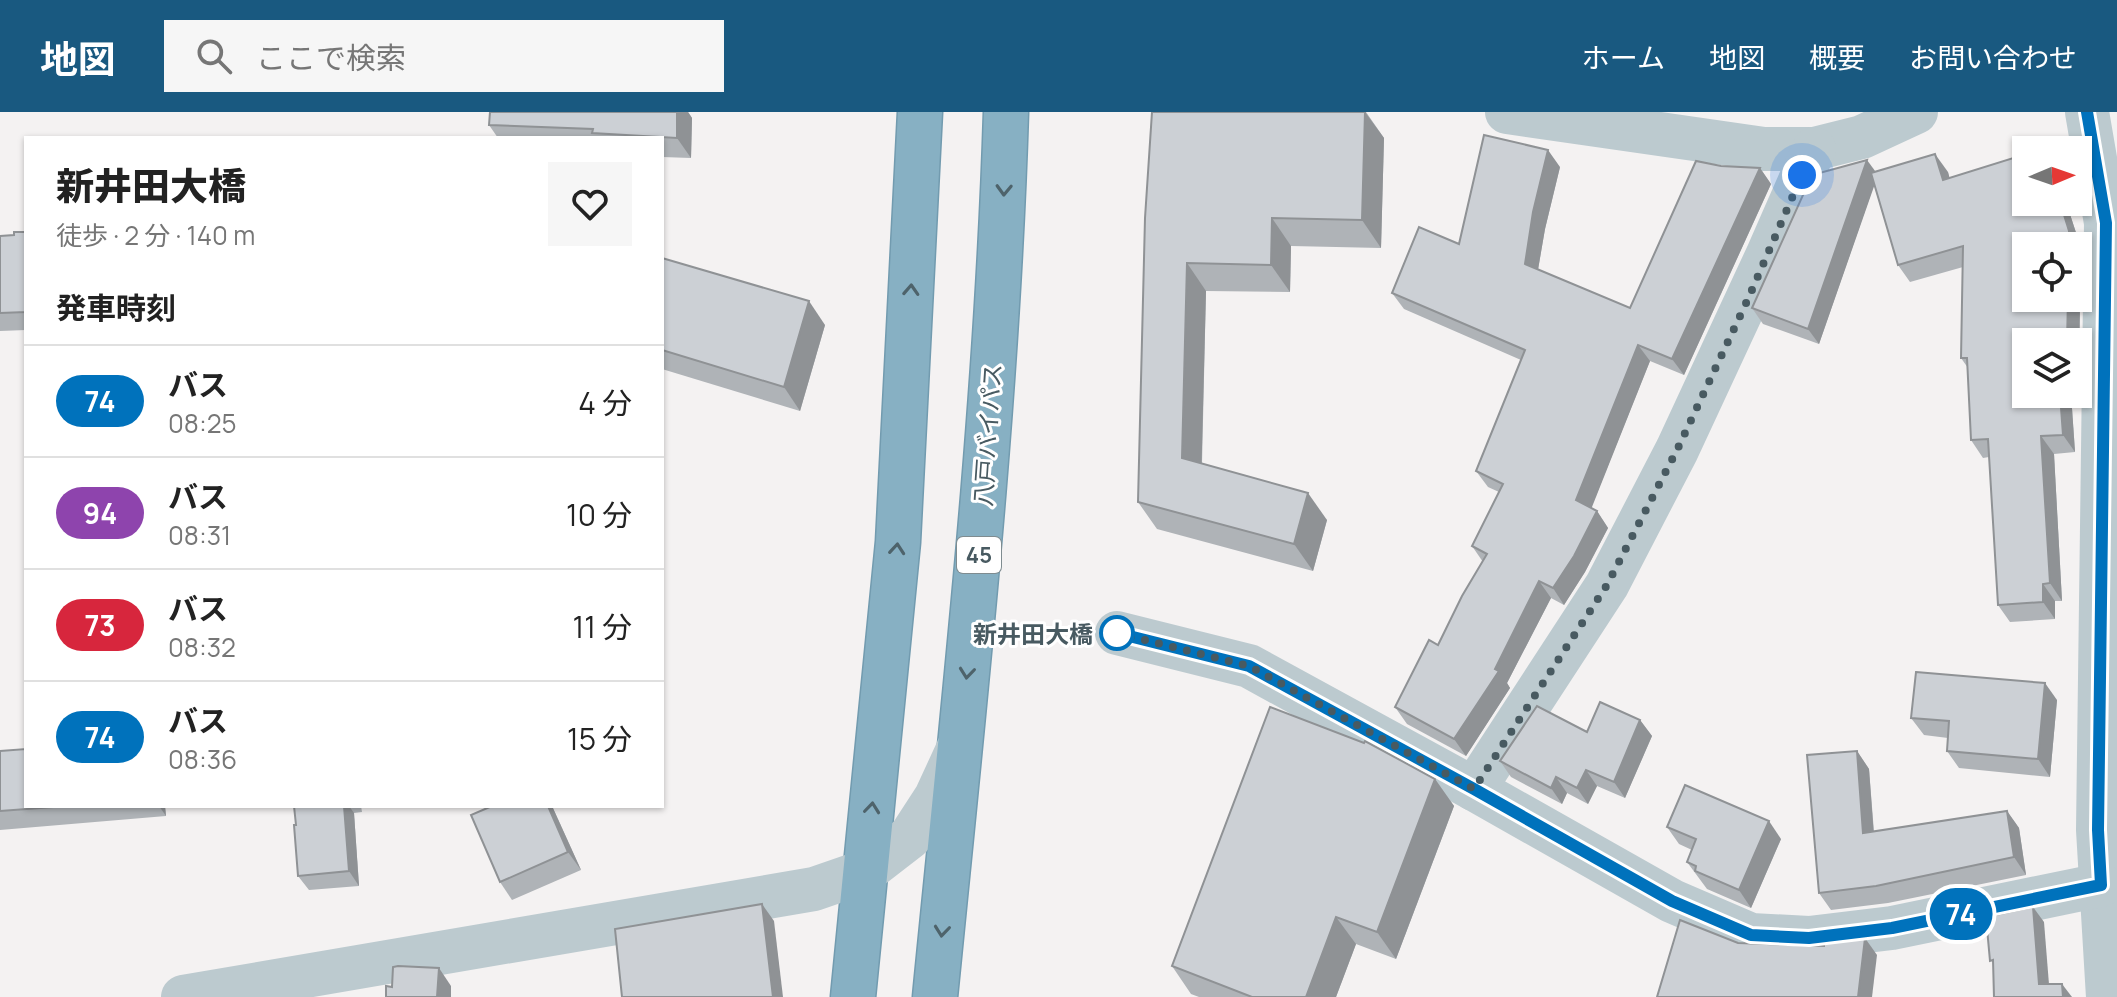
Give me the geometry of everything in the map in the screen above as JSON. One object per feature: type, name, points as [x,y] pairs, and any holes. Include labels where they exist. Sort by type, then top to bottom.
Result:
[{"type":"highway","points":[[853,997],[898,542],[920,112]]},
{"type":"highway","name":"八戸バイパス","points":[[935,997],[980,546],[1003,211],[1006,112]]},
{"type":"street","points":[[1507,112],[1764,149],[1814,149],[1862,137],[1916,112]]},
{"type":"street","points":[[2087,112],[2111,224],[2107,829],[2101,885],[2108,997]]},
{"type":"street","points":[[1474,789],[1607,585],[1684,436],[1814,149]]},
{"type":"street","points":[[1117,633],[1249,666],[1672,901],[1751,935],[1809,938],[1892,928],[2101,885]]},
{"type":"street","points":[[183,997],[814,889],[866,871],[910,837],[936,797],[960,745]]},
{"type":"building","points":[[490,112],[677,112],[677,138],[592,133],[593,129],[489,125]]},
{"type":"building","points":[[1152,112],[1365,112],[1362,220],[1272,218],[1271,265],[1187,263],[1182,458],[1308,493],[1294,544],[1138,502],[1145,218]]},
{"type":"building","points":[[1484,135],[1548,150],[1533,212],[1525,264],[1630,308],[1696,161],[1760,168],[1672,359],[1638,345],[1576,500],[1597,511],[1553,588],[1539,581],[1495,669],[1499,671],[1454,739],[1395,707],[1429,640],[1438,645],[1487,554],[1472,546],[1503,484],[1476,471],[1525,350],[1392,293],[1419,227],[1459,244]]},
{"type":"building","points":[[1935,154],[1943,180],[2012,158],[2012,216],[2064,216],[2069,232],[2012,232],[2012,312],[2068,312],[2067,328],[2012,328],[2012,408],[2061,408],[2063,435],[2041,436],[2050,583],[2043,584],[2043,602],[1998,605],[1988,439],[1971,440],[1967,358],[1961,358],[1963,246],[1898,265],[1871,173]]},
{"type":"building","points":[[1867,160],[1808,329],[1752,308],[1812,175]]},
{"type":"building","points":[[14,232],[24,232],[24,312],[0,313],[0,236],[14,235]]},
{"type":"building","points":[[664,259],[809,301],[784,387],[664,351]]},
{"type":"building","points":[[1916,672],[2045,683],[2038,759],[1947,751],[1949,721],[1911,718]]},
{"type":"building","points":[[1600,702],[1640,720],[1614,782],[1586,770],[1577,788],[1556,777],[1551,788],[1500,761],[1537,706],[1587,732]]},
{"type":"building","points":[[1270,707],[1365,741],[1435,779],[1377,932],[1336,917],[1306,997],[1252,997],[1172,966]]},
{"type":"building","points":[[24,749],[24,808],[40,808],[0,811],[0,751]]},
{"type":"building","points":[[1857,751],[1863,833],[2007,811],[2014,857],[1876,886],[1819,893],[1807,755]]},
{"type":"building","points":[[1685,785],[1769,821],[1739,890],[1695,871],[1696,866],[1687,862],[1696,839],[1667,827]]},
{"type":"building","points":[[294,808],[344,808],[349,871],[298,876]]},
{"type":"building","points":[[487,808],[549,808],[568,852],[500,882],[471,815]]},
{"type":"building","points":[[762,904],[773,997],[622,997],[615,929]]},
{"type":"building","points":[[2033,907],[2039,984],[2062,984],[2063,997],[1994,997],[1993,960],[1990,961],[1986,917]]},
{"type":"building","points":[[1680,920],[1738,943],[1824,946],[1824,943],[1865,938],[1858,997],[1657,997]]},
{"type":"building","points":[[393,967],[439,968],[437,997],[386,997],[386,986],[392,987]]},
{"type":"bus line","name":"74","points":[[1117,633],[1249,666],[1672,901],[1751,935],[1809,938],[1892,928],[2101,885],[2098,830],[2099,684],[2106,223],[2087,112]]},
{"type":"place","name":"新井田大橋","points":[[1117,633]]},
{"type":"route","points":[[1117,633],[1249,666],[1474,789],[1607,585],[1677,450],[1802,175]]}]
